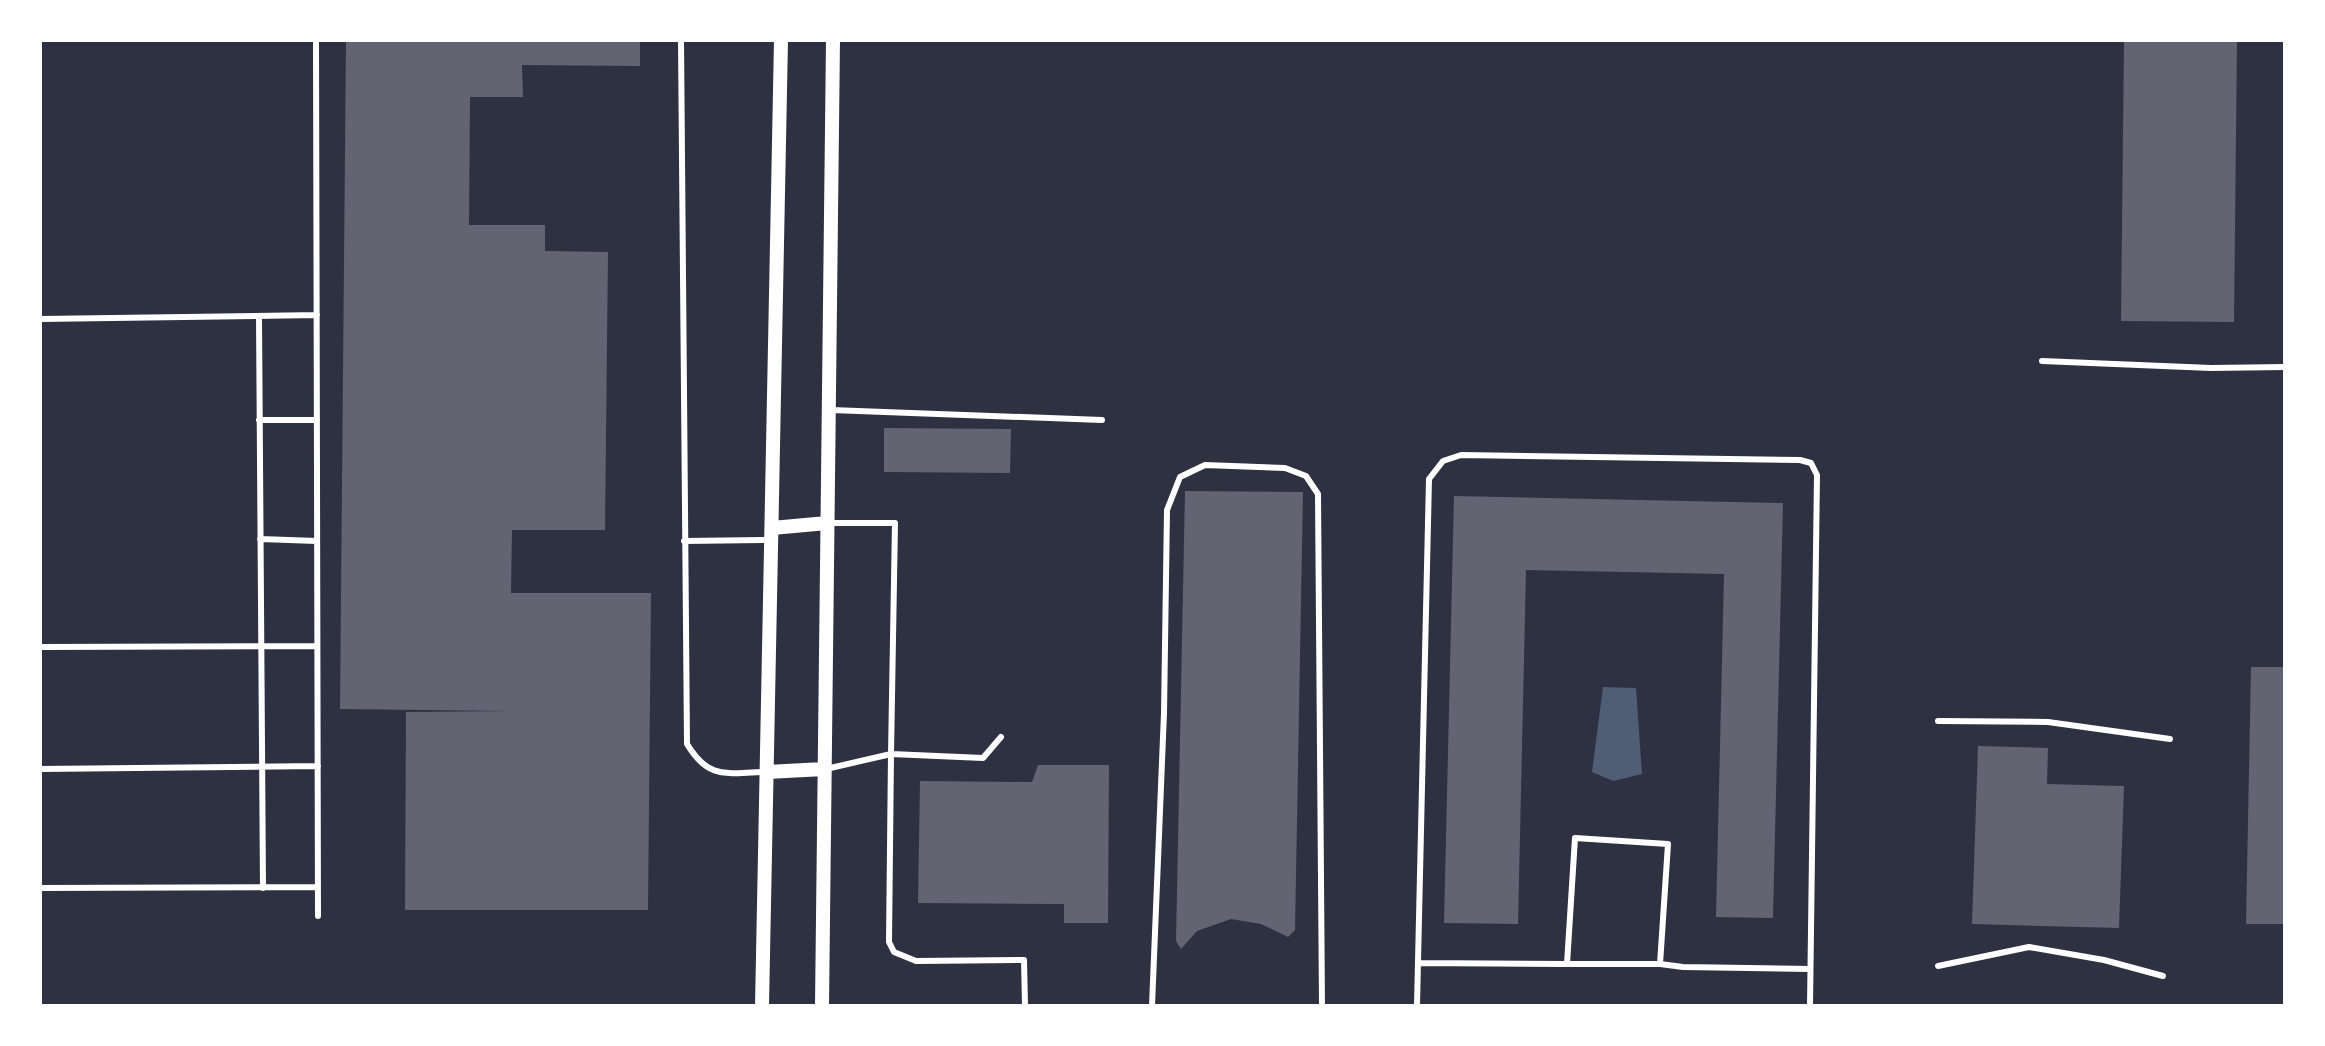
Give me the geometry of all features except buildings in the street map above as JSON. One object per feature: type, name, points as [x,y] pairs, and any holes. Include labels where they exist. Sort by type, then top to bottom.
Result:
[{"type":"street","points":[[762,1006],[781,40]]},
{"type":"street","points":[[822,1006],[833,40]]},
{"type":"street","points":[[772,534],[827,523]]},
{"type":"street","points":[[767,772],[824,769]]},
{"type":"lane","points":[[316,40],[318,916]]},
{"type":"lane","points":[[681,40],[687,744],[699,764],[715,772],[767,772]]},
{"type":"lane","points":[[40,319],[317,315]]},
{"type":"lane","points":[[259,317],[263,888]]},
{"type":"lane","points":[[2042,361],[2211,368],[2285,367]]},
{"type":"lane","points":[[828,410],[1102,420]]},
{"type":"lane","points":[[259,420],[317,420]]},
{"type":"lane","points":[[1417,1006],[1429,479],[1443,461],[1461,455],[1800,460],[1811,463],[1817,475],[1810,1006]]},
{"type":"lane","points":[[1152,1006],[1164,713],[1167,510],[1180,477],[1205,465],[1285,468],[1306,476],[1318,494],[1322,1006]]},
{"type":"lane","points":[[827,523],[895,523],[889,942],[894,952],[916,961],[1024,960],[1025,1006]]},
{"type":"lane","points":[[684,541],[772,534]]},
{"type":"lane","points":[[260,539],[317,541]]},
{"type":"lane","points":[[40,647],[317,646]]},
{"type":"lane","points":[[1938,721],[2048,722],[2170,739]]},
{"type":"lane","points":[[824,769],[891,754],[983,758],[1001,737]]},
{"type":"lane","points":[[40,769],[318,766]]},
{"type":"lane","points":[[1567,964],[1575,838],[1668,844],[1660,964]]},
{"type":"lane","points":[[40,888],[318,887]]},
{"type":"lane","points":[[1938,966],[2029,947],[2104,960],[2163,976]]},
{"type":"lane","points":[[1418,963],[1660,964],[1810,969]]},
{"type":"water","points":[[1603,687],[1636,688],[1642,774],[1613,781],[1592,772]]}]
